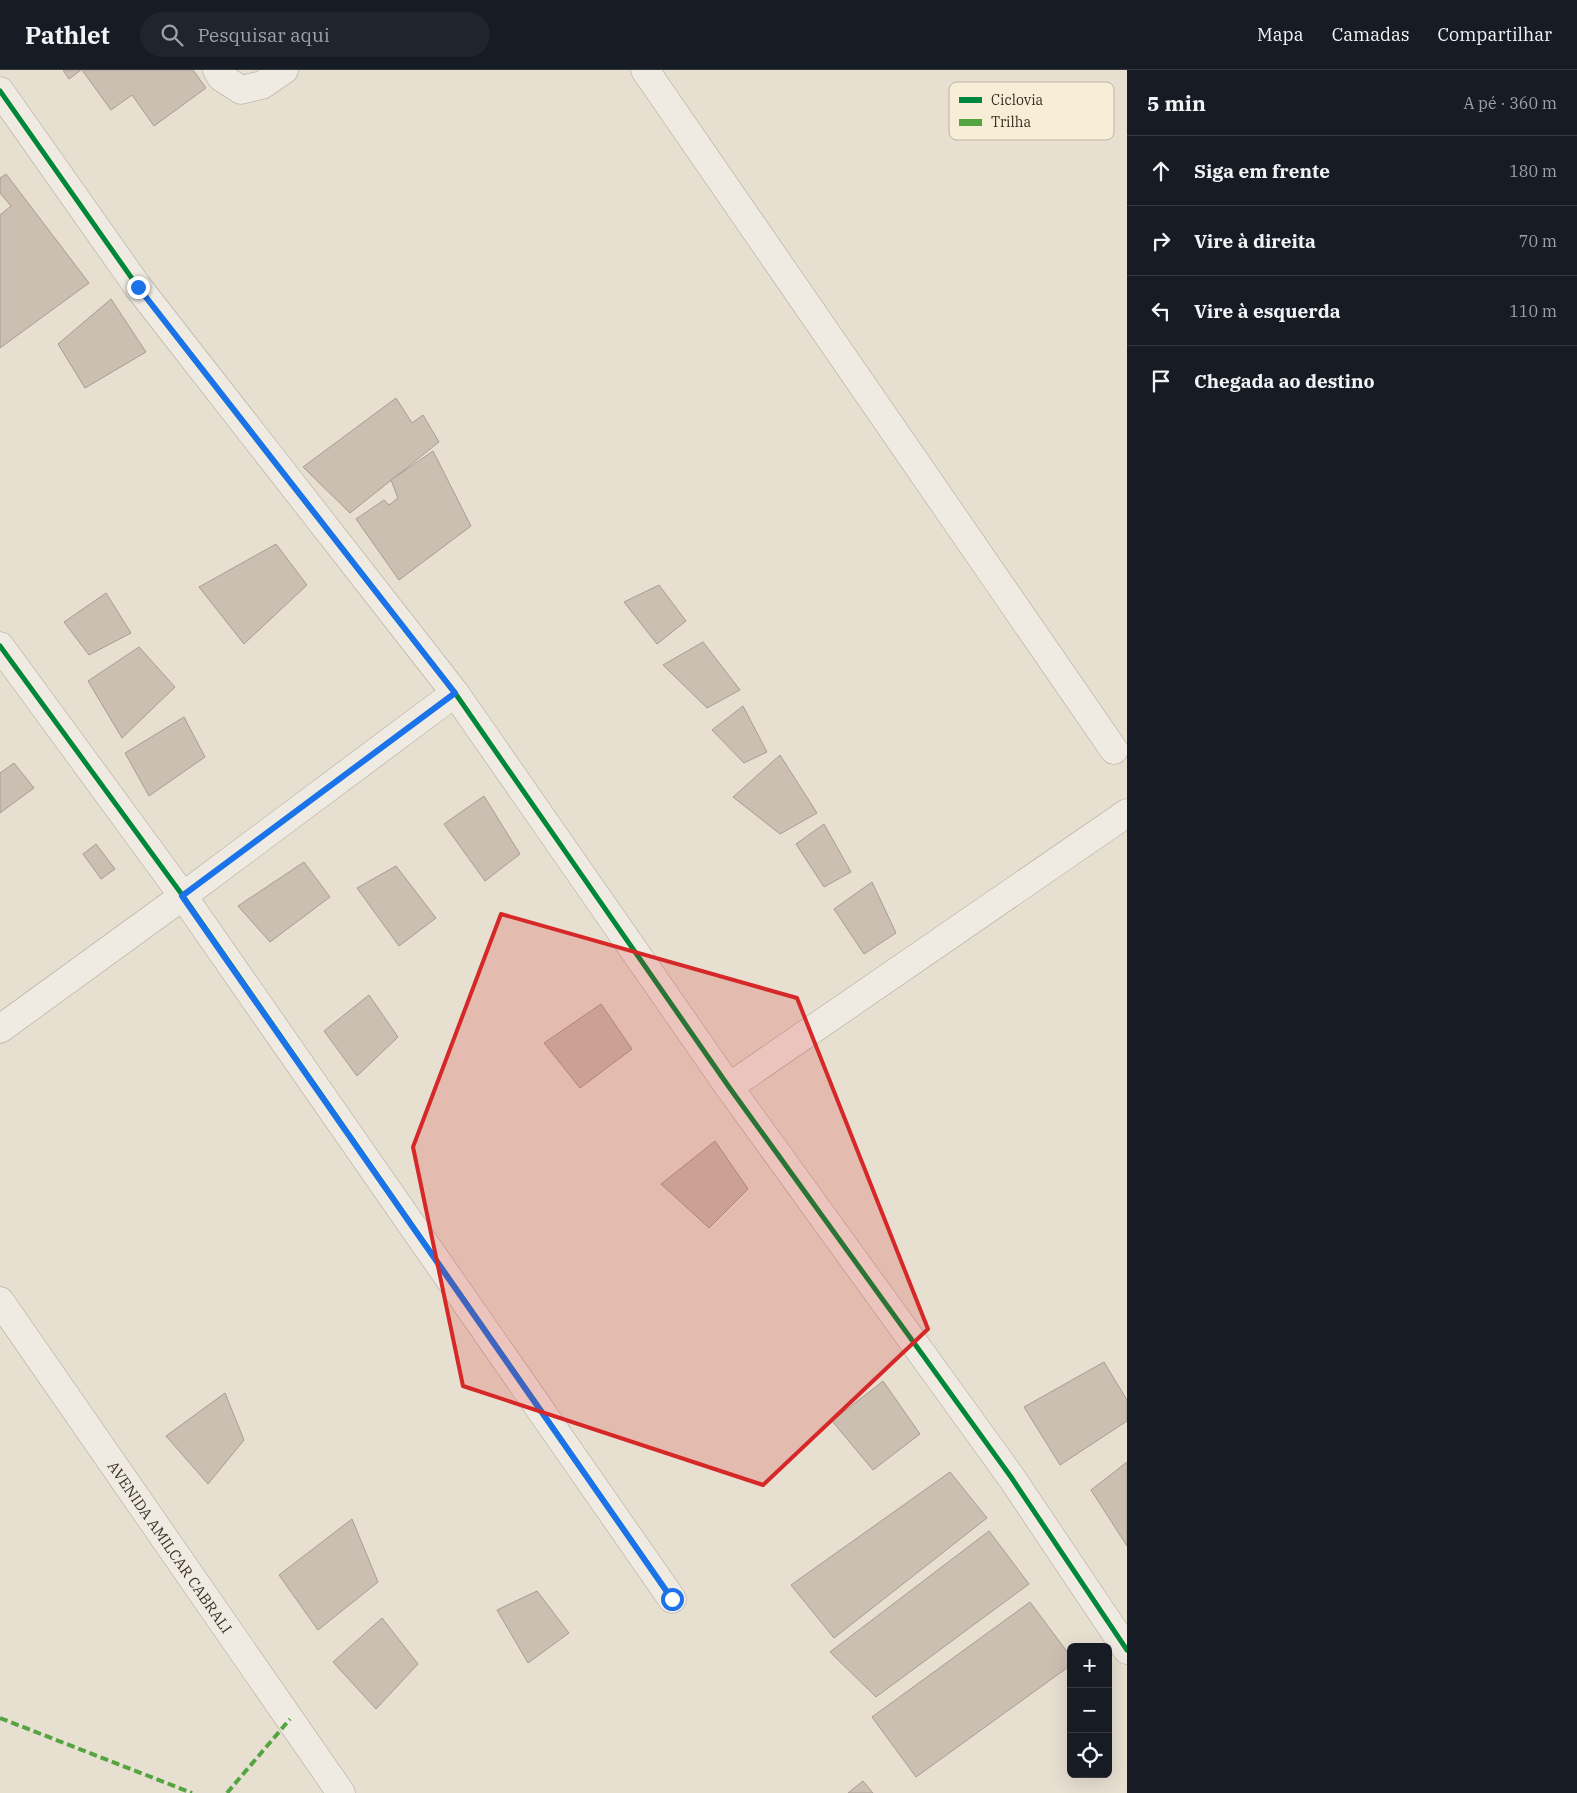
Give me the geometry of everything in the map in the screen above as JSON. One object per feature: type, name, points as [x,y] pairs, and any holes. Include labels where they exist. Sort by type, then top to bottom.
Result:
[{"type":"street","points":[[217,70],[221,76],[241,90],[262,85],[284,70]]},
{"type":"street","points":[[645,70],[1114,750]]},
{"type":"street","points":[[0,90],[138,287],[455,693],[729,1087],[1011,1477],[1127,1650]]},
{"type":"street","points":[[0,646],[182,896],[672,1599]]},
{"type":"street","points":[[0,1029],[455,693]]},
{"type":"street","points":[[729,1087],[1127,813]]},
{"type":"street","name":"AVENIDA AMILCAR CABRALI","points":[[0,1301],[341,1793]]},
{"type":"highlighted area","points":[[501,914],[797,998],[928,1329],[763,1485],[463,1386],[413,1147]]},
{"type":"building","points":[[63,70],[81,70],[69,79]]},
{"type":"building","points":[[82,70],[193,70],[206,88],[154,126],[132,95],[111,110]]},
{"type":"building","points":[[6,174],[89,283],[0,348],[0,215],[11,206],[0,193],[0,178]]},
{"type":"building","points":[[111,299],[146,352],[85,388],[58,344]]},
{"type":"building","points":[[396,398],[412,423],[423,415],[439,442],[350,513],[303,467]]},
{"type":"building","points":[[433,451],[471,526],[399,580],[356,519],[384,500],[389,505],[398,498],[391,480]]},
{"type":"building","points":[[276,544],[307,585],[244,644],[199,587]]},
{"type":"building","points":[[659,585],[686,621],[657,644],[624,602]]},
{"type":"building","points":[[106,593],[131,633],[89,655],[64,622]]},
{"type":"building","points":[[703,642],[740,690],[707,708],[663,665]]},
{"type":"building","points":[[139,647],[175,687],[122,738],[88,681]]},
{"type":"building","points":[[743,706],[767,752],[744,763],[712,730]]},
{"type":"building","points":[[184,717],[205,757],[149,796],[125,753]]},
{"type":"building","points":[[780,755],[817,813],[780,834],[733,797]]},
{"type":"building","points":[[14,763],[34,788],[0,813],[0,773]]},
{"type":"building","points":[[484,796],[520,854],[485,881],[444,824]]},
{"type":"building","points":[[824,824],[851,872],[824,887],[796,844]]},
{"type":"building","points":[[96,844],[115,869],[101,879],[83,854]]},
{"type":"building","points":[[304,862],[330,897],[270,942],[238,906]]},
{"type":"building","points":[[396,866],[436,918],[399,946],[357,888]]},
{"type":"building","points":[[872,882],[896,933],[864,954],[834,909]]},
{"type":"building","points":[[369,995],[398,1037],[357,1076],[324,1031]]},
{"type":"building","points":[[601,1004],[632,1049],[580,1088],[544,1043]]},
{"type":"building","points":[[715,1141],[748,1189],[709,1228],[661,1184]]},
{"type":"building","points":[[1104,1362],[1127,1400],[1127,1421],[1060,1465],[1024,1407]]},
{"type":"building","points":[[883,1381],[920,1434],[873,1470],[832,1421]]},
{"type":"building","points":[[225,1393],[244,1440],[208,1484],[166,1436]]},
{"type":"building","points":[[1127,1462],[1127,1546],[1091,1490]]},
{"type":"building","points":[[950,1472],[987,1518],[834,1638],[791,1585]]},
{"type":"building","points":[[352,1519],[378,1582],[318,1630],[279,1575]]},
{"type":"building","points":[[989,1531],[1029,1584],[876,1697],[830,1652]]},
{"type":"building","points":[[537,1591],[569,1633],[528,1663],[497,1610]]},
{"type":"building","points":[[1030,1602],[1067,1652],[1067,1668],[916,1777],[872,1717]]},
{"type":"building","points":[[382,1618],[418,1664],[376,1709],[333,1662]]},
{"type":"building","points":[[863,1781],[873,1793],[848,1793]]},
{"type":"marked path","points":[[0,1718],[192,1793]]},
{"type":"marked path","points":[[227,1793],[290,1719]]},
{"type":"cycle path","points":[[0,91],[138,287],[455,693],[729,1087],[1011,1477],[1127,1650]]},
{"type":"cycle path","points":[[0,646],[183,896],[672,1599]]},
{"type":"route","points":[[138,287],[455,693],[182,896],[672,1599]]}]
